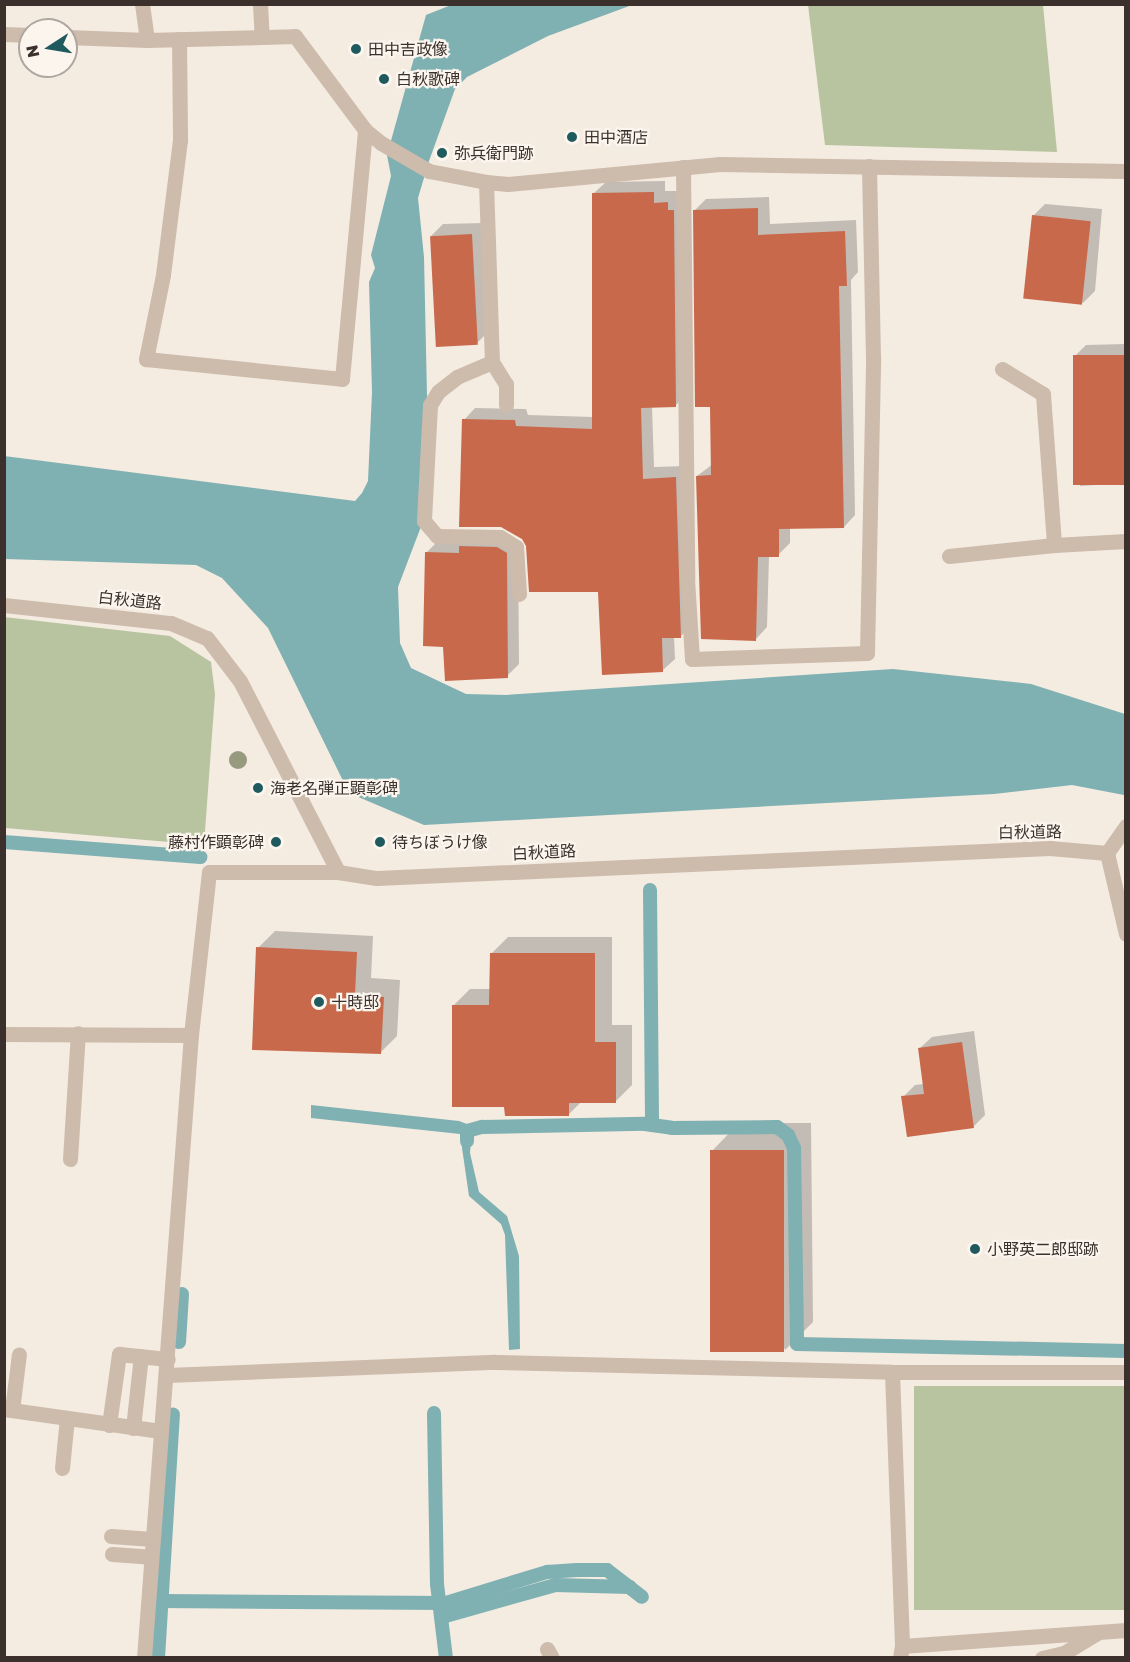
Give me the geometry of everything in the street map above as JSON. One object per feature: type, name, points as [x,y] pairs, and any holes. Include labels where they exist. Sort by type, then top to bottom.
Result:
[{"type":"street","points":[[142,4],[147,40]]},
{"type":"street","points":[[260,4],[262,37]]},
{"type":"street","points":[[78,37],[147,40],[296,36],[365,130],[381,143],[429,171],[486,182],[508,184],[683,166],[869,166],[1125,171]]},
{"type":"street","points":[[179,39],[180,140],[163,275],[146,359],[342,379],[365,130]]},
{"type":"street","points":[[683,166],[687,579],[692,659],[867,653],[873,358],[869,166]]},
{"type":"street","points":[[486,182],[492,362],[506,384],[507,405]]},
{"type":"street","points":[[492,362],[457,377],[430,405],[424,521],[437,536],[500,537],[516,547],[519,594]]},
{"type":"street","points":[[1002,369],[1043,394],[1054,545]]},
{"type":"street","points":[[949,556],[1054,545],[1125,541]]},
{"type":"street","name":"白秋道路","points":[[4,605],[171,623],[207,638],[240,681],[338,872],[377,878],[1050,848],[1107,853]]},
{"type":"street","points":[[1125,826],[1107,853],[1125,934]]},
{"type":"street","points":[[144,1658],[160,1431],[168,1367],[191,1035],[209,872],[338,872]]},
{"type":"street","points":[[70,1159],[78,1033]]},
{"type":"street","points":[[4,1034],[191,1035]]},
{"type":"street","points":[[19,1354],[8,1410],[160,1431]]},
{"type":"street","points":[[109,1425],[119,1354],[141,1356],[168,1367],[495,1362],[892,1372],[1125,1372]]},
{"type":"street","points":[[133,1428],[141,1356]]},
{"type":"street","points":[[892,1372],[901,1652],[1125,1630]]},
{"type":"street","points":[[62,1468],[67,1418]]},
{"type":"street","points":[[111,1536],[152,1539]]},
{"type":"street","points":[[112,1554],[151,1557]]},
{"type":"street","points":[[1042,1658],[1064,1653],[1097,1633]]},
{"type":"green space","points":[[808,5],[1043,5],[1057,152],[825,145]]},
{"type":"green space","points":[[4,617],[170,636],[211,662],[215,694],[204,845],[5,828]]},
{"type":"green space","points":[[914,1386],[1125,1386],[1125,1610],[914,1610]]},
{"type":"water","points":[[451,5],[632,5],[548,36],[467,77],[455,89],[429,161],[418,198],[424,257],[427,395],[422,524],[398,587],[400,643],[411,668],[466,694],[506,695],[893,669],[1031,684],[1125,714],[1124,795],[1072,785],[994,794],[424,825],[349,793],[268,628],[222,578],[196,565],[5,559],[4,456],[355,501],[362,493],[368,481],[372,392],[369,282],[375,268],[371,255],[391,176],[387,155],[426,15]]},
{"type":"water","points":[[311,1105],[459,1121],[472,1126],[470,1153],[479,1192],[507,1216],[519,1256],[520,1349],[509,1350],[505,1235],[501,1224],[469,1196],[460,1134],[311,1118]]},
{"type":"building","points":[[654,192],[654,203],[668,202],[668,210],[674,210],[676,407],[641,408],[643,479],[676,477],[681,638],[662,638],[663,672],[602,675],[598,592],[529,592],[526,546],[522,539],[501,527],[459,527],[462,419],[515,420],[516,426],[592,429],[592,193]]},
{"type":"building","points":[[758,208],[758,235],[845,231],[847,286],[839,286],[844,528],[779,529],[779,557],[758,557],[756,641],[701,639],[696,476],[711,475],[710,407],[695,407],[693,210]]},
{"type":"building","points":[[1032,215],[1091,221],[1082,305],[1023,299]]},
{"type":"building","points":[[472,234],[478,345],[436,347],[430,236]]},
{"type":"building","points":[[1073,355],[1125,355],[1125,485],[1073,485]]},
{"type":"building","points":[[459,546],[497,547],[507,553],[508,678],[445,681],[443,647],[423,646],[425,552],[459,553]]},
{"type":"building","name":"十時邸","points":[[256,947],[357,952],[355,995],[384,997],[381,1054],[252,1050]]},
{"type":"building","points":[[490,953],[595,953],[595,1042],[616,1042],[616,1103],[569,1103],[569,1116],[505,1116],[504,1107],[452,1107],[452,1005],[489,1005]]},
{"type":"building","points":[[962,1042],[974,1128],[907,1137],[901,1096],[924,1094],[918,1048]]},
{"type":"building","points":[[710,1150],[784,1150],[784,1352],[710,1352]]},
{"type":"waterway","points":[[4,842],[200,857]]},
{"type":"waterway","points":[[650,890],[652,1125]]},
{"type":"waterway","points":[[467,1141],[467,1131],[482,1127],[645,1124],[672,1128],[777,1127],[788,1135],[794,1148],[797,1344],[1126,1351]]},
{"type":"waterway","points":[[179,1342],[182,1294]]},
{"type":"waterway","points":[[434,1413],[437,1584],[446,1658]]},
{"type":"waterway","points":[[158,1658],[173,1414]]},
{"type":"waterway","points":[[160,1601],[446,1603],[547,1572],[577,1570],[607,1570],[642,1597]]},
{"type":"waterway","points":[[442,1617],[555,1585],[630,1587]]},
{"type":"place","name":"田中吉政像","points":[[356,49]]},
{"type":"place","name":"白秋歌碑","points":[[384,79]]},
{"type":"place","name":"田中酒店","points":[[572,137]]},
{"type":"place","name":"弥兵衛門跡","points":[[442,153]]},
{"type":"place","name":"海老名弾正顕彰碑","points":[[258,788]]},
{"type":"place","name":"藤村作顕彰碑","points":[[276,842]]},
{"type":"place","name":"待ちぼうけ像","points":[[380,842]]},
{"type":"place","name":"十時邸","points":[[319,1002]]},
{"type":"place","name":"小野英二郎邸跡","points":[[975,1249]]}]
